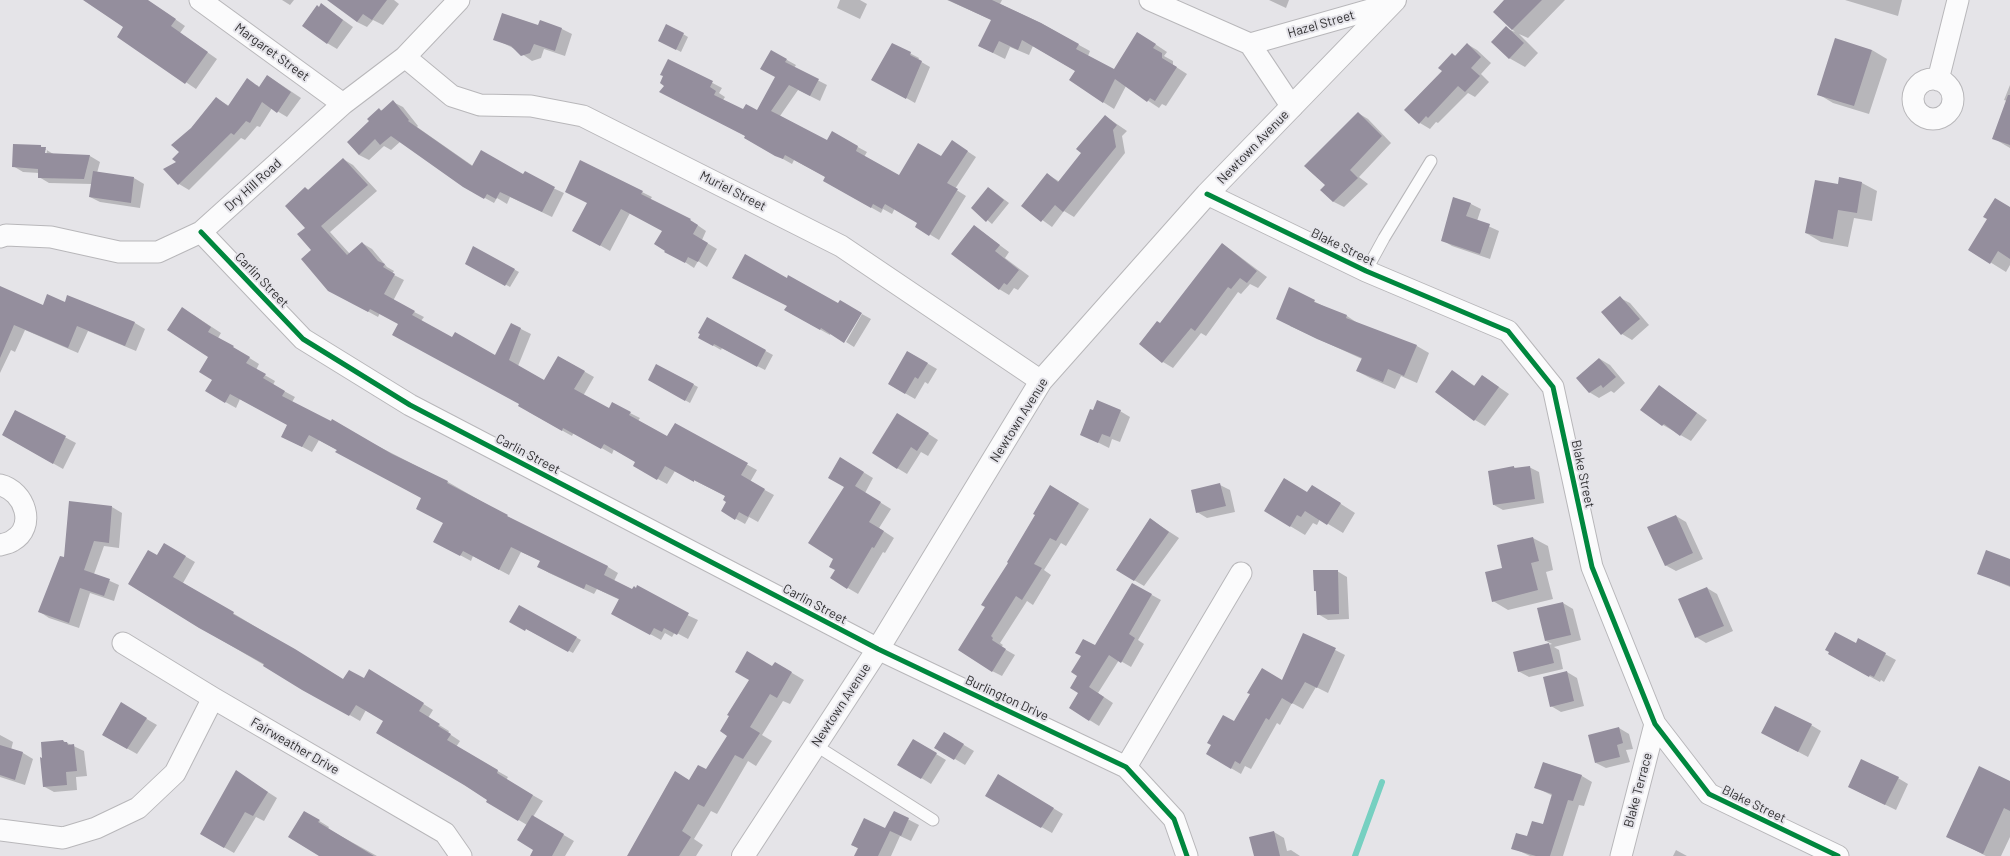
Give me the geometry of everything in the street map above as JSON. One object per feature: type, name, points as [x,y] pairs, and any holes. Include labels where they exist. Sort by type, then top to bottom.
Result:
[{"type":"main road","name":"Newtown Avenue","points":[[743,856],[878,649],[1041,381],[1207,194],[1393,2]]},
{"type":"street","name":"Margaret Street","points":[[200,0],[343,104]]},
{"type":"street","name":"Dry Hill Road","points":[[0,237],[6,235],[51,237],[119,252],[158,252],[201,232],[343,104],[405,57],[459,0]]},
{"type":"street","points":[[1150,0],[1250,44],[1292,107]]},
{"type":"street","points":[[1938,80],[1958,0]]},
{"type":"street","name":"Hazel Street","points":[[1250,44],[1393,2]]},
{"type":"street","name":"Muriel Street","points":[[405,57],[452,96],[480,105],[531,106],[583,116],[841,246],[1041,381]]},
{"type":"street","name":"Blake Street","points":[[1207,194],[1366,271],[1508,331],[1553,387],[1592,567],[1655,724],[1709,794],[1838,856]]},
{"type":"street","name":"Carlin Street","points":[[201,232],[304,339],[410,405],[878,649]]},
{"type":"street","points":[[0,485],[15,492],[22,500],[25,509],[25,520],[22,530],[13,541],[0,545]]},
{"type":"street","points":[[1187,856],[1174,819],[1126,767],[1241,573]]},
{"type":"street","name":"Fairweather Drive","points":[[123,642],[213,698],[445,833],[461,856]]},
{"type":"street","name":"Burlington Drive","points":[[878,649],[1126,767]]},
{"type":"street","points":[[0,830],[63,838],[96,828],[138,808],[175,773],[213,698]]},
{"type":"street","name":"Blake Terrace","points":[[1621,856],[1655,724]]},
{"type":"lane","points":[[1366,271],[1384,238],[1431,161]]},
{"type":"lane","points":[[815,745],[932,820]]},
{"type":"building","points":[[83,0],[148,0],[176,19],[171,26],[208,52],[185,84],[117,37],[123,27]]},
{"type":"building","points":[[327,0],[387,0],[372,20],[363,14],[357,22]]},
{"type":"building","points":[[948,0],[992,0],[1041,23],[1079,44],[1076,49],[1114,69],[1137,32],[1156,44],[1153,48],[1162,53],[1162,58],[1177,67],[1155,101],[1150,98],[1147,102],[1115,79],[1103,103],[1069,80],[1075,71],[1022,40],[1018,50],[999,41],[993,53],[978,46],[991,20]]},
{"type":"building","points":[[1504,0],[1542,0],[1512,30],[1493,12]]},
{"type":"building","points":[[321,3],[343,20],[327,44],[302,26],[317,5],[319,7]]},
{"type":"building","points":[[502,13],[538,25],[540,20],[562,28],[555,51],[534,44],[530,53],[521,56],[511,46],[493,40]]},
{"type":"building","points":[[666,24],[684,33],[676,50],[658,41]]},
{"type":"building","points":[[1506,26],[1524,43],[1509,59],[1491,42]]},
{"type":"building","points":[[1835,38],[1872,50],[1854,106],[1817,95]]},
{"type":"building","points":[[892,43],[911,52],[910,55],[922,61],[906,99],[871,80]]},
{"type":"building","points":[[1467,43],[1481,57],[1471,68],[1480,76],[1465,92],[1458,86],[1428,118],[1426,116],[1419,124],[1404,110],[1442,71],[1438,68],[1452,53],[1455,56]]},
{"type":"building","points":[[771,50],[787,59],[785,62],[819,79],[810,96],[789,85],[771,111],[827,140],[832,131],[858,146],[856,151],[899,175],[918,143],[941,156],[952,140],[968,151],[947,183],[958,189],[929,236],[915,227],[917,223],[885,204],[882,209],[873,204],[871,208],[823,181],[825,177],[785,155],[783,159],[775,156],[744,138],[745,136],[659,92],[664,86],[660,83],[663,76],[660,75],[668,59],[713,81],[710,87],[716,91],[714,95],[743,109],[746,104],[757,110],[775,77],[760,69]]},
{"type":"building","points":[[267,75],[291,92],[277,113],[262,102],[250,123],[246,121],[234,135],[231,133],[178,185],[163,169],[176,162],[172,159],[179,152],[171,145],[191,128],[216,97],[228,106],[247,78],[259,87]]},
{"type":"building","points":[[2008,95],[2010,95],[2010,145],[1992,139]]},
{"type":"building","points":[[393,100],[409,120],[408,121],[472,166],[481,150],[523,174],[525,171],[555,187],[542,212],[500,192],[496,199],[487,194],[484,199],[463,187],[391,136],[380,145],[375,139],[359,155],[347,142],[369,121],[367,119],[379,108],[381,111]]},
{"type":"building","points":[[1358,112],[1382,136],[1350,170],[1358,178],[1333,202],[1320,190],[1325,185],[1304,166]]},
{"type":"building","points":[[1105,115],[1117,125],[1113,130],[1116,147],[1063,212],[1055,205],[1041,222],[1021,206],[1047,173],[1058,182],[1081,153],[1076,149]]},
{"type":"building","points":[[13,144],[41,145],[41,147],[46,147],[45,153],[90,155],[84,179],[38,178],[38,169],[12,167]]},
{"type":"building","points":[[343,158],[368,185],[321,226],[347,255],[362,242],[378,261],[385,264],[383,267],[395,274],[384,294],[415,311],[412,315],[452,337],[455,332],[495,355],[511,323],[521,328],[509,360],[544,380],[558,356],[585,371],[574,389],[609,408],[612,402],[631,412],[629,415],[667,436],[675,423],[748,463],[741,475],[765,489],[748,517],[739,512],[735,520],[721,511],[726,502],[723,500],[725,496],[694,480],[694,482],[665,466],[657,480],[633,466],[635,462],[604,444],[601,449],[563,428],[562,431],[518,406],[519,404],[392,335],[398,324],[370,309],[368,312],[328,291],[301,259],[311,250],[297,234],[305,228],[285,206],[305,187],[308,190]]},
{"type":"building","points":[[580,160],[643,191],[641,194],[691,219],[690,220],[698,225],[693,234],[708,243],[698,262],[688,257],[685,263],[664,252],[665,251],[654,244],[662,231],[621,209],[600,246],[572,231],[587,203],[565,192]]},
{"type":"building","points":[[93,171],[134,177],[131,203],[89,197]]},
{"type":"building","points":[[1839,177],[1862,182],[1857,213],[1838,210],[1833,239],[1805,233],[1815,180],[1838,184]]},
{"type":"building","points":[[988,187],[1004,200],[986,222],[971,208]]},
{"type":"building","points":[[1453,197],[1471,203],[1466,216],[1490,224],[1480,254],[1441,241]]},
{"type":"building","points":[[1995,198],[2010,207],[2010,259],[1998,251],[1990,264],[1968,250],[1987,219],[1983,217]]},
{"type":"building","points":[[974,225],[1000,245],[995,251],[1019,270],[1007,285],[1004,283],[999,290],[951,254]]},
{"type":"building","points":[[1222,243],[1257,271],[1247,283],[1240,278],[1231,289],[1228,287],[1195,331],[1191,328],[1162,363],[1139,344],[1157,321],[1160,323]]},
{"type":"building","points":[[473,246],[515,269],[505,286],[465,264]]},
{"type":"building","points":[[745,254],[787,278],[788,275],[838,303],[840,300],[862,313],[844,343],[821,328],[820,330],[784,310],[787,306],[732,278]]},
{"type":"building","points":[[0,286],[43,305],[47,294],[65,302],[67,295],[135,322],[125,346],[77,326],[68,348],[14,325],[0,358]]},
{"type":"building","points":[[1289,287],[1315,300],[1314,302],[1347,315],[1346,318],[1417,345],[1404,376],[1388,369],[1383,382],[1356,371],[1362,358],[1317,339],[1276,319]]},
{"type":"building","points":[[1620,296],[1640,319],[1621,335],[1601,312]]},
{"type":"building","points":[[182,307],[211,327],[208,332],[234,346],[233,347],[250,357],[246,363],[266,374],[263,378],[285,391],[282,396],[331,421],[332,419],[392,454],[448,481],[447,483],[508,515],[507,516],[608,566],[604,575],[632,589],[634,586],[636,588],[637,585],[689,613],[677,635],[664,628],[662,632],[654,628],[650,635],[611,614],[619,599],[586,584],[584,589],[537,567],[540,561],[511,547],[499,570],[463,551],[460,556],[433,542],[443,523],[416,509],[421,498],[335,452],[337,450],[309,435],[302,447],[281,437],[287,425],[230,394],[225,403],[205,391],[212,380],[199,372],[208,357],[167,330]]},
{"type":"building","points":[[707,317],[766,350],[757,367],[714,344],[713,346],[698,338],[700,334],[698,333]]},
{"type":"building","points":[[907,351],[928,363],[918,379],[915,377],[905,394],[888,384]]},
{"type":"building","points":[[1599,358],[1616,377],[1603,388],[1601,385],[1589,393],[1576,378]]},
{"type":"building","points":[[656,364],[694,384],[685,401],[648,380]]},
{"type":"building","points":[[1452,370],[1474,386],[1482,375],[1499,387],[1474,421],[1435,392]]},
{"type":"building","points":[[1659,385],[1697,413],[1680,436],[1664,424],[1662,426],[1640,410]]},
{"type":"building","points":[[1097,400],[1121,410],[1110,437],[1102,434],[1098,443],[1080,435],[1090,409],[1093,410]]},
{"type":"building","points":[[15,410],[66,436],[53,464],[2,435]]},
{"type":"building","points":[[897,413],[929,433],[917,451],[911,447],[897,469],[872,453]]},
{"type":"building","points":[[840,457],[864,472],[855,486],[881,502],[869,522],[884,531],[874,548],[872,547],[847,589],[830,578],[835,570],[829,567],[833,559],[808,543],[844,487],[828,478]]},
{"type":"building","points":[[1514,466],[1514,468],[1530,466],[1535,499],[1493,505],[1488,471]]},
{"type":"building","points":[[1284,478],[1307,492],[1312,485],[1341,503],[1327,525],[1305,511],[1301,517],[1297,515],[1290,527],[1264,511]]},
{"type":"building","points":[[1220,483],[1226,506],[1196,513],[1191,490]]},
{"type":"building","points":[[1050,485],[1079,503],[1056,541],[1050,538],[1034,564],[1042,568],[1022,600],[1016,596],[991,636],[993,638],[992,640],[1006,649],[992,672],[958,650],[985,607],[981,605],[1008,563],[1007,562],[1035,515],[1033,514]]},
{"type":"building","points":[[69,501],[112,506],[109,543],[94,541],[84,570],[110,579],[104,596],[80,588],[69,623],[38,612],[60,556],[64,557]]},
{"type":"building","points":[[1676,515],[1693,553],[1665,566],[1647,527]]},
{"type":"building","points":[[1150,518],[1169,532],[1134,581],[1116,570]]},
{"type":"building","points":[[1533,537],[1539,561],[1531,563],[1538,590],[1492,602],[1485,572],[1502,568],[1497,545]]},
{"type":"building","points":[[164,543],[186,556],[173,577],[234,612],[233,614],[295,649],[343,679],[349,670],[364,678],[369,669],[424,703],[419,711],[440,724],[438,726],[451,734],[447,740],[498,770],[497,773],[533,795],[518,821],[486,802],[487,800],[464,785],[376,733],[383,721],[356,705],[349,716],[302,690],[263,666],[264,664],[199,628],[128,584],[148,550],[157,555]]},
{"type":"building","points":[[1986,550],[2010,559],[2010,586],[1977,574]]},
{"type":"building","points":[[1313,570],[1338,570],[1339,614],[1317,615]]},
{"type":"building","points":[[1132,583],[1152,594],[1129,634],[1135,638],[1121,663],[1109,655],[1089,687],[1104,697],[1089,721],[1069,708],[1078,693],[1070,688],[1077,676],[1071,672],[1081,656],[1075,653],[1083,639],[1095,645]]},
{"type":"building","points":[[1707,587],[1724,626],[1695,638],[1678,599]]},
{"type":"building","points":[[1563,602],[1571,635],[1545,641],[1537,608]]},
{"type":"building","points":[[519,605],[577,637],[568,652],[526,629],[525,631],[509,622]]},
{"type":"building","points":[[1835,632],[1856,643],[1858,638],[1886,653],[1874,677],[1870,675],[1869,677],[1828,654],[1829,652],[1825,650]]},
{"type":"building","points":[[1303,633],[1336,648],[1317,688],[1305,682],[1292,704],[1282,698],[1269,720],[1266,718],[1240,764],[1235,761],[1231,769],[1206,754],[1211,745],[1207,743],[1223,715],[1234,721],[1250,694],[1247,693],[1262,668],[1282,680]]},
{"type":"building","points":[[1549,643],[1554,663],[1518,672],[1513,652]]},
{"type":"building","points":[[747,651],[772,666],[775,662],[792,672],[777,698],[770,694],[750,727],[760,733],[743,759],[735,755],[704,807],[698,804],[682,831],[691,837],[679,856],[627,856],[675,771],[689,780],[698,765],[706,769],[727,736],[720,731],[729,716],[727,715],[749,680],[735,672]]},
{"type":"building","points":[[1567,671],[1574,701],[1550,707],[1543,677]]},
{"type":"building","points":[[121,702],[147,718],[127,749],[102,735]]},
{"type":"building","points":[[1775,706],[1812,724],[1798,752],[1761,733]]},
{"type":"building","points":[[1619,727],[1623,743],[1617,745],[1620,757],[1595,763],[1588,735]]},
{"type":"building","points":[[944,732],[964,744],[954,760],[934,748]]},
{"type":"building","points":[[913,739],[937,753],[921,779],[897,765]]},
{"type":"building","points":[[63,740],[64,742],[67,742],[68,745],[74,744],[77,771],[66,772],[67,785],[43,787],[40,757],[42,758],[41,742]]},
{"type":"building","points":[[0,745],[23,752],[15,780],[0,775]]},
{"type":"building","points":[[1861,759],[1899,777],[1885,805],[1848,787]]},
{"type":"building","points":[[1543,762],[1582,775],[1573,801],[1568,800],[1550,856],[1536,856],[1511,849],[1516,833],[1527,836],[1532,821],[1543,824],[1552,794],[1534,788]]},
{"type":"building","points":[[1979,766],[2010,781],[2010,811],[2004,808],[1983,854],[1946,837]]},
{"type":"building","points":[[236,770],[268,792],[253,816],[245,812],[224,848],[200,834]]},
{"type":"building","points":[[998,774],[1054,808],[1041,828],[985,796]]},
{"type":"building","points":[[304,811],[320,820],[318,822],[374,856],[319,856],[288,837]]},
{"type":"building","points":[[894,811],[909,818],[901,836],[890,831],[878,856],[854,856],[858,848],[851,845],[864,818],[885,828]]},
{"type":"building","points":[[532,815],[564,834],[552,856],[530,856],[533,850],[517,840]]},
{"type":"building","points":[[1274,831],[1280,856],[1254,856],[1249,837]]},
{"type":"waterway","points":[[1355,856],[1382,782]]},
{"type":"cycle path","points":[[1207,194],[1366,271],[1508,331],[1553,387],[1592,567],[1655,724],[1709,794],[1838,856]]},
{"type":"cycle path","points":[[201,232],[303,339],[410,405],[878,649],[1126,767],[1174,819],[1187,856]]}]
